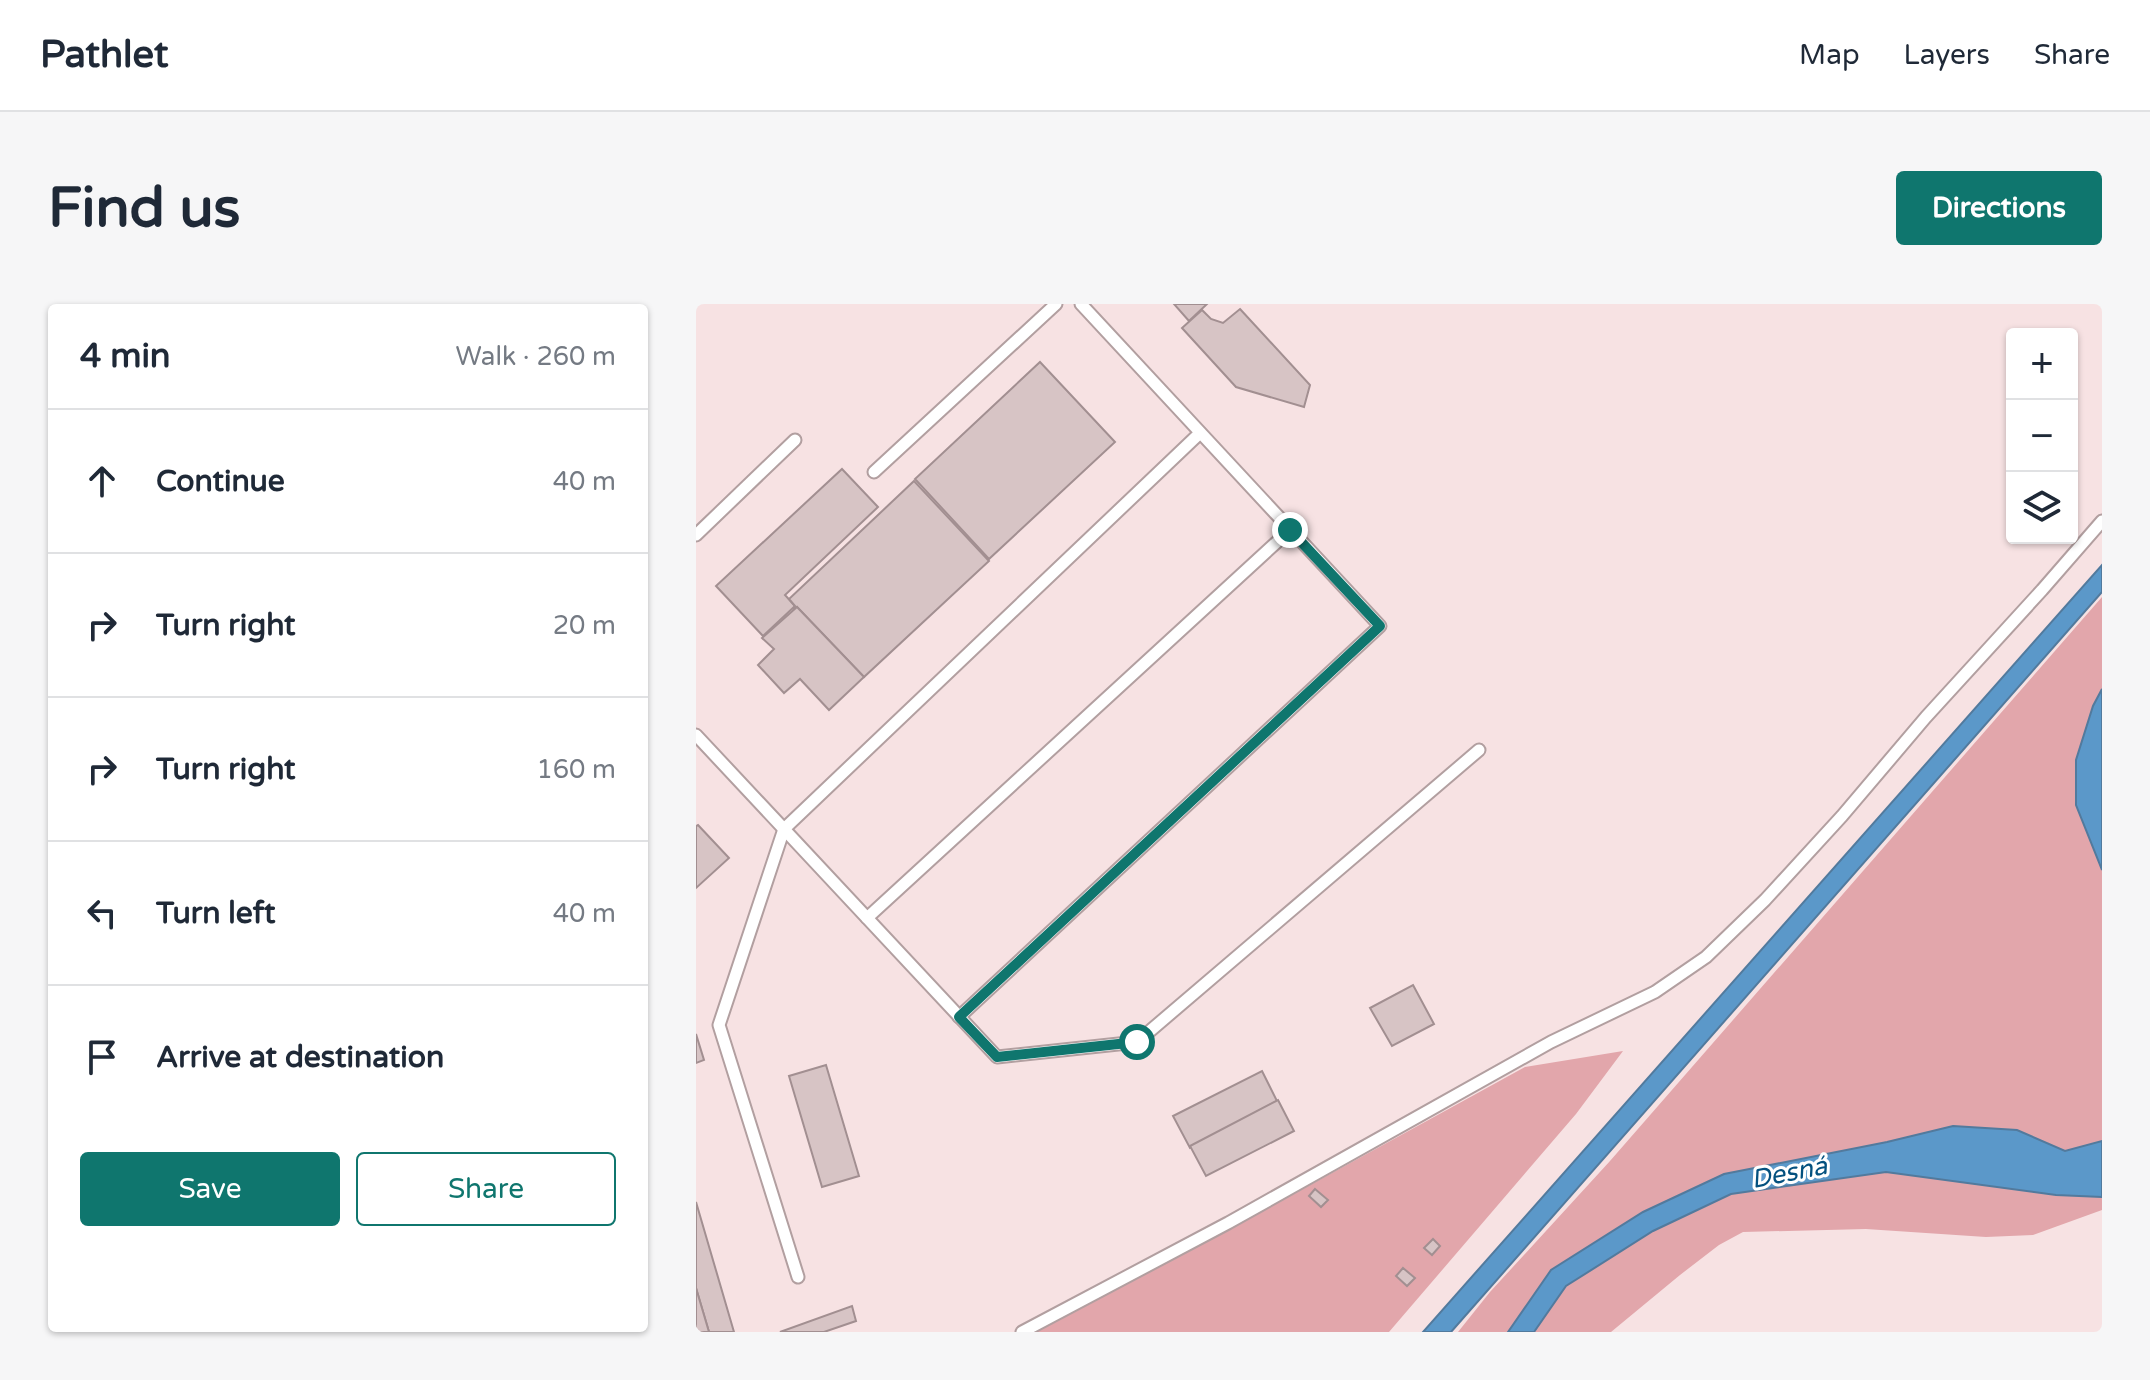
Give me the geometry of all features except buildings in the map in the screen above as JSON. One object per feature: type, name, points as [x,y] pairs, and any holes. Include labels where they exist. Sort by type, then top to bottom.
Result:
[{"type":"lane","points":[[874,472],[1056,304]]},
{"type":"lane","points":[[959,1017],[1380,626],[1081,304]]},
{"type":"lane","points":[[798,1277],[719,1025],[784,829],[1200,433]]},
{"type":"lane","points":[[696,535],[795,440]]},
{"type":"lane","points":[[1022,1332],[1241,1216],[1551,1042],[1655,992],[1706,957],[1765,900],[1823,837],[2102,521]]},
{"type":"lane","points":[[867,918],[1290,530]]},
{"type":"lane","points":[[696,736],[997,1057],[1137,1042],[1479,750]]},
{"type":"shaded area","points":[[2102,597],[2102,689],[2093,706],[2076,760],[2076,805],[2102,870],[2102,1141],[2065,1151],[2017,1130],[1953,1126],[1724,1174],[1551,1270],[1508,1332],[1458,1332],[1490,1292],[1610,1161]]},
{"type":"shaded area","points":[[1623,1051],[1576,1114],[1389,1332],[1036,1332],[1525,1067]]},
{"type":"shaded area","points":[[1886,1172],[2056,1195],[2102,1197],[2102,1210],[2033,1235],[1986,1237],[1866,1229],[1743,1232],[1719,1245],[1611,1332],[1534,1332],[1566,1286],[1653,1231],[1731,1194]]},
{"type":"water","points":[[2102,565],[2102,592],[1451,1332],[1423,1332]]},
{"type":"water","points":[[2102,689],[2102,870],[2076,805],[2076,760],[2093,706]]},
{"type":"water","name":"Desná","points":[[1953,1126],[2017,1130],[2065,1151],[2102,1141],[2102,1197],[2056,1195],[1886,1172],[1731,1194],[1653,1231],[1566,1286],[1534,1332],[1508,1332],[1551,1270],[1643,1212],[1724,1174]]},
{"type":"route","points":[[1137,1042],[997,1057],[959,1017],[1380,626],[1290,530]]}]
